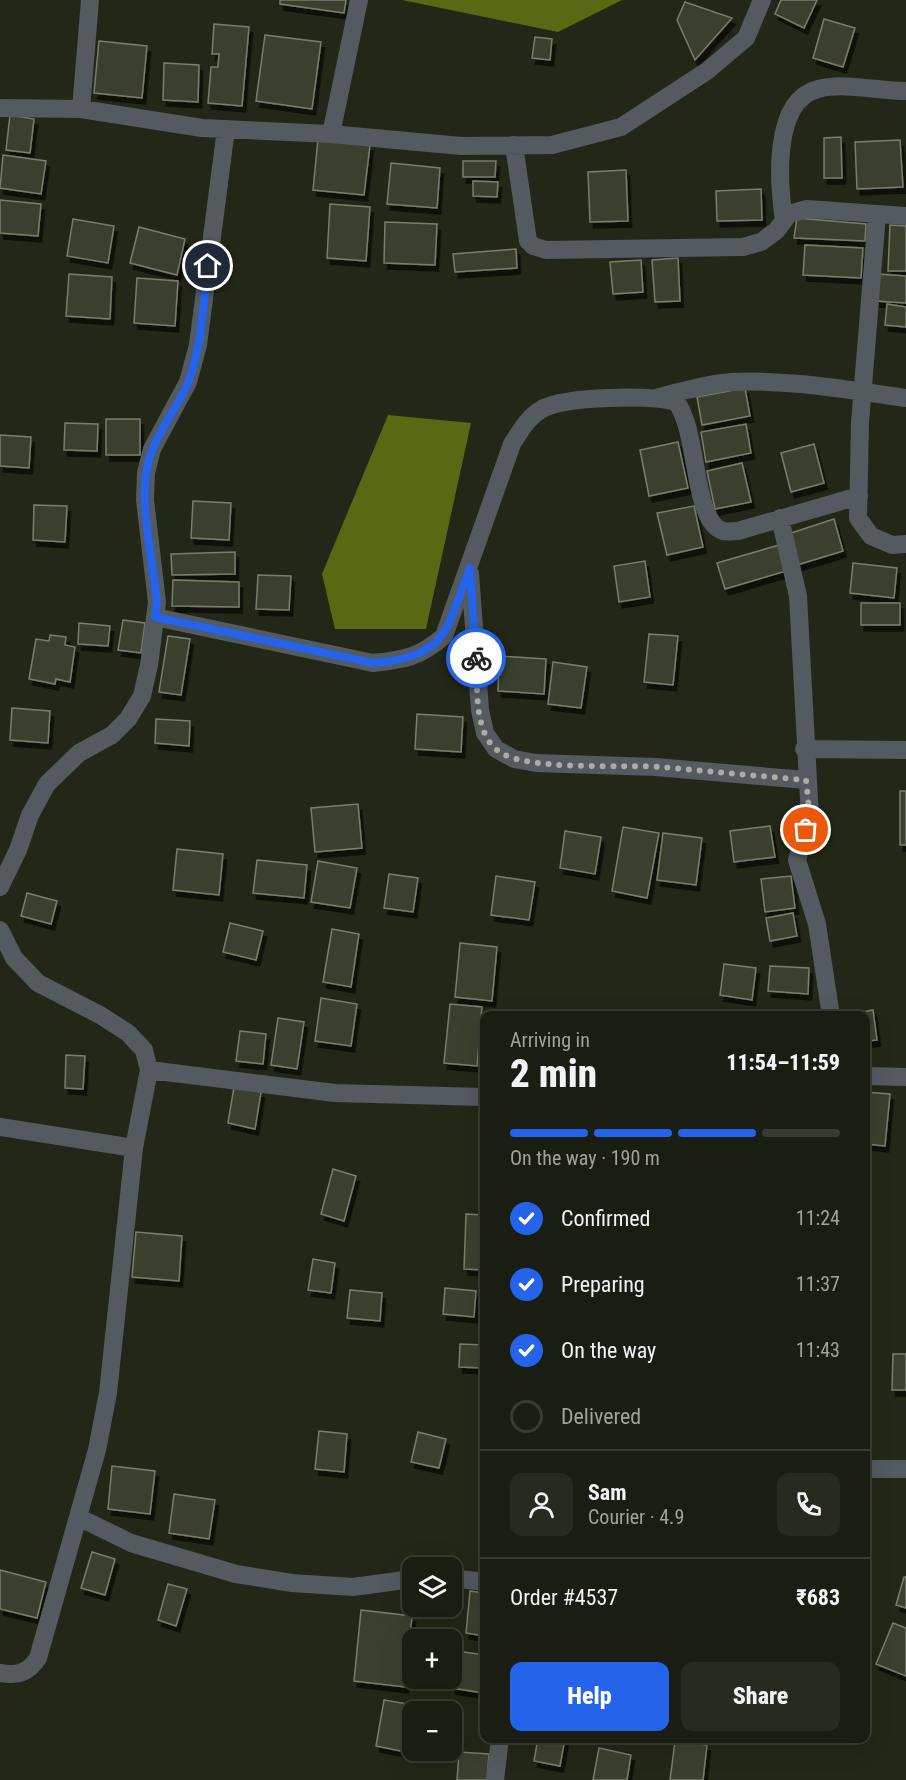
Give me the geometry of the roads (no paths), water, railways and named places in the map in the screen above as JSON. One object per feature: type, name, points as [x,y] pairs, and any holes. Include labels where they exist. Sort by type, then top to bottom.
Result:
[{"type":"street","points":[[81,109],[90,0]]},
{"type":"street","points":[[331,134],[359,0]]},
{"type":"street","points":[[0,108],[81,109],[202,128],[331,134],[461,146],[552,145],[621,127],[707,71],[746,38],[762,0]]},
{"type":"street","points":[[784,221],[780,197],[782,140],[788,119],[797,103],[818,89],[906,91]]},
{"type":"street","points":[[0,887],[18,850],[30,815],[47,784],[79,753],[112,735],[133,711],[142,696],[149,665],[157,602],[145,500],[146,473],[152,449],[188,382],[198,345],[226,129]]},
{"type":"street","points":[[514,145],[528,241],[533,246],[546,250],[743,247],[761,242],[789,214],[807,208],[906,216]]},
{"type":"street","points":[[877,214],[863,392],[858,518],[871,536],[892,544],[906,544]]},
{"type":"street","points":[[155,617],[373,663],[401,660],[427,651],[444,636],[470,568],[512,444],[527,420],[543,409],[566,402],[659,397],[729,382],[807,385],[906,398]]},
{"type":"street","points":[[659,397],[676,402],[683,411],[693,445],[704,510],[713,525],[724,531],[738,531],[859,496]]},
{"type":"street","points":[[780,518],[798,596],[804,749],[810,818],[797,860],[817,924],[830,1011]]},
{"type":"street","points":[[470,568],[480,710],[485,733],[496,750],[514,759],[536,763],[656,767],[806,780]]},
{"type":"street","points":[[804,749],[906,750]]},
{"type":"street","points":[[0,930],[14,958],[38,983],[100,1015],[128,1033],[144,1050],[149,1070],[134,1148],[108,1393],[80,1518],[38,1658],[31,1669],[22,1674],[0,1672]]},
{"type":"street","points":[[149,1070],[335,1094],[480,1097]]},
{"type":"street","points":[[870,1077],[906,1077]]},
{"type":"street","points":[[0,1127],[134,1148]]},
{"type":"street","points":[[870,1469],[906,1469]]},
{"type":"street","points":[[80,1518],[131,1543],[236,1574],[292,1583],[353,1587],[402,1580]]},
{"type":"street","points":[[462,1579],[480,1581]]},
{"type":"street","points":[[495,1780],[499,1743]]}]
